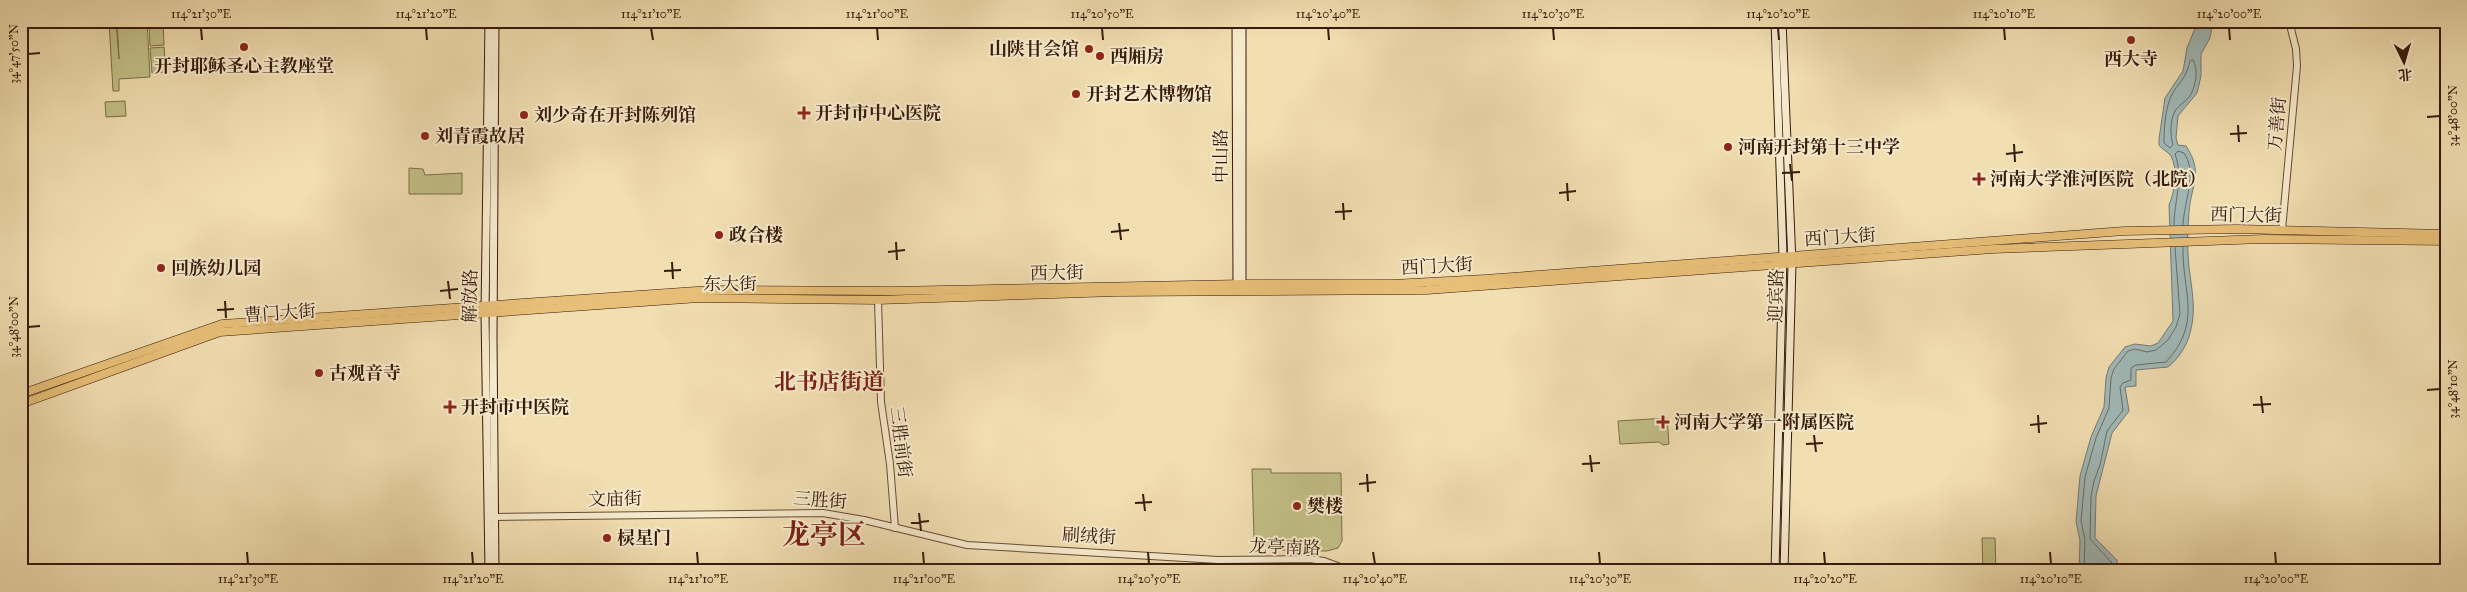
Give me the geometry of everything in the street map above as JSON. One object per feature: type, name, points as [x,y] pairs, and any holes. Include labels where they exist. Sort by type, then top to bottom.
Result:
[{"type":"main road","name":"解放路","points":[[488,571],[485,310],[489,21]]},
{"type":"main road","name":"解放路","points":[[496,21],[494,310],[496,571]]},
{"type":"main road","name":"中山路","points":[[1236,21],[1239,287]]},
{"type":"main road","name":"中山路","points":[[1239,287],[1242,21]]},
{"type":"main road","name":"迎宾路","points":[[1775,21],[1787,259],[1775,571]]},
{"type":"main road","name":"迎宾路","points":[[1782,21],[1787,259],[1784,571]]},
{"type":"main road","name":"西门大街","points":[[1787,259],[2083,233],[2238,229],[2446,234]]},
{"type":"main road","name":"西门大街","points":[[1239,287],[1434,282],[1787,259],[2237,240],[2311,238],[2446,241]]},
{"type":"main road","name":"西大街","points":[[877,291],[1239,287]]},
{"type":"main road","name":"西大街","points":[[878,300],[1239,287]]},
{"type":"main road","name":"东大街","points":[[494,310],[711,290],[877,291]]},
{"type":"main road","name":"东大街","points":[[494,310],[708,298],[878,300]]},
{"type":"main road","name":"曹门大街","points":[[21,404],[220,332],[485,310]]},
{"type":"main road","name":"曹门大街","points":[[21,394],[222,324],[494,310]]},
{"type":"street","name":"万善街","points":[[2282,230],[2297,66],[2296,49],[2289,21]]},
{"type":"street","name":"三胜前街","points":[[878,300],[881,402],[892,479],[895,528]]},
{"type":"street","name":"三胜街","points":[[735,513],[823,513],[855,518],[959,543]]},
{"type":"street","name":"文庙街","points":[[495,517],[735,513]]},
{"type":"street","name":"刷绒街","points":[[959,543],[1218,560]]},
{"type":"street","name":"龙亭南路","points":[[1218,560],[1324,561],[1350,571]]},
{"type":"street","points":[[21,565],[25,571]]},
{"type":"street","points":[[1435,571],[1478,568],[1489,571]]},
{"type":"shaded area","points":[[109,21],[116,21],[119,59],[117,21],[147,21],[150,77],[119,79],[119,91],[113,91]]},
{"type":"shaded area","points":[[149,21],[163,21],[164,45],[150,46]]},
{"type":"shaded area","points":[[164,47],[166,72],[152,73],[150,48]]},
{"type":"shaded area","points":[[125,101],[126,116],[106,117],[105,102]]},
{"type":"shaded area","points":[[409,168],[423,169],[425,175],[462,173],[462,194],[409,194]]},
{"type":"shaded area","points":[[1667,418],[1669,444],[1663,445],[1659,442],[1620,444],[1618,421]]},
{"type":"shaded area","name":"樊楼","points":[[1252,469],[1271,469],[1271,473],[1341,473],[1342,541],[1338,548],[1327,551],[1270,550],[1257,537],[1254,537]]},
{"type":"shaded area","points":[[1982,538],[1995,538],[1996,571],[1983,571]]},
{"type":"shaded area","points":[[1211,565],[1320,566],[1334,571],[1204,571]]},
{"type":"water","points":[[2198,21],[2213,21],[2210,38],[2201,54],[2201,76],[2197,93],[2178,116],[2176,138],[2178,145],[2186,146],[2191,155],[2195,172],[2189,212],[2188,238],[2193,303],[2190,333],[2182,352],[2172,364],[2168,367],[2136,370],[2136,386],[2125,387],[2129,411],[2112,433],[2096,496],[2095,538],[2117,560],[2117,570],[2079,571],[2080,540],[2076,522],[2080,476],[2091,437],[2104,407],[2106,378],[2109,367],[2125,347],[2135,344],[2151,346],[2158,343],[2173,321],[2169,205],[2173,193],[2175,174],[2171,156],[2159,145],[2159,139],[2165,98],[2183,71],[2187,48]]},
{"type":"place","name":"西大寺","points":[[2131,40]]},
{"type":"place","name":"开封耶稣圣心主教座堂","points":[[244,47]]},
{"type":"place","name":"山陕甘会馆","points":[[1089,49]]},
{"type":"place","name":"西厢房","points":[[1100,56]]},
{"type":"place","name":"开封艺术博物馆","points":[[1076,94]]},
{"type":"place","name":"开封市中心医院","points":[[804,113]]},
{"type":"place","name":"刘少奇在开封陈列馆","points":[[524,115]]},
{"type":"place","name":"刘青霞故居","points":[[425,136]]},
{"type":"place","name":"河南开封第十三中学","points":[[1728,147]]},
{"type":"place","name":"河南大学淮河医院（北院）","points":[[1979,179]]},
{"type":"place","name":"政合楼","points":[[719,235]]},
{"type":"place","name":"回族幼儿园","points":[[161,268]]},
{"type":"place","name":"古观音寺","points":[[319,373]]},
{"type":"place","name":"开封市中医院","points":[[450,407]]},
{"type":"place","name":"河南大学第一附属医院","points":[[1663,422]]},
{"type":"place","name":"樊楼","points":[[1297,506]]},
{"type":"place","name":"棂星门","points":[[607,538]]},
{"type":"district","name":"北书店街道","points":[[829,381]]},
{"type":"district","name":"龙亭区","points":[[824,534]]}]
